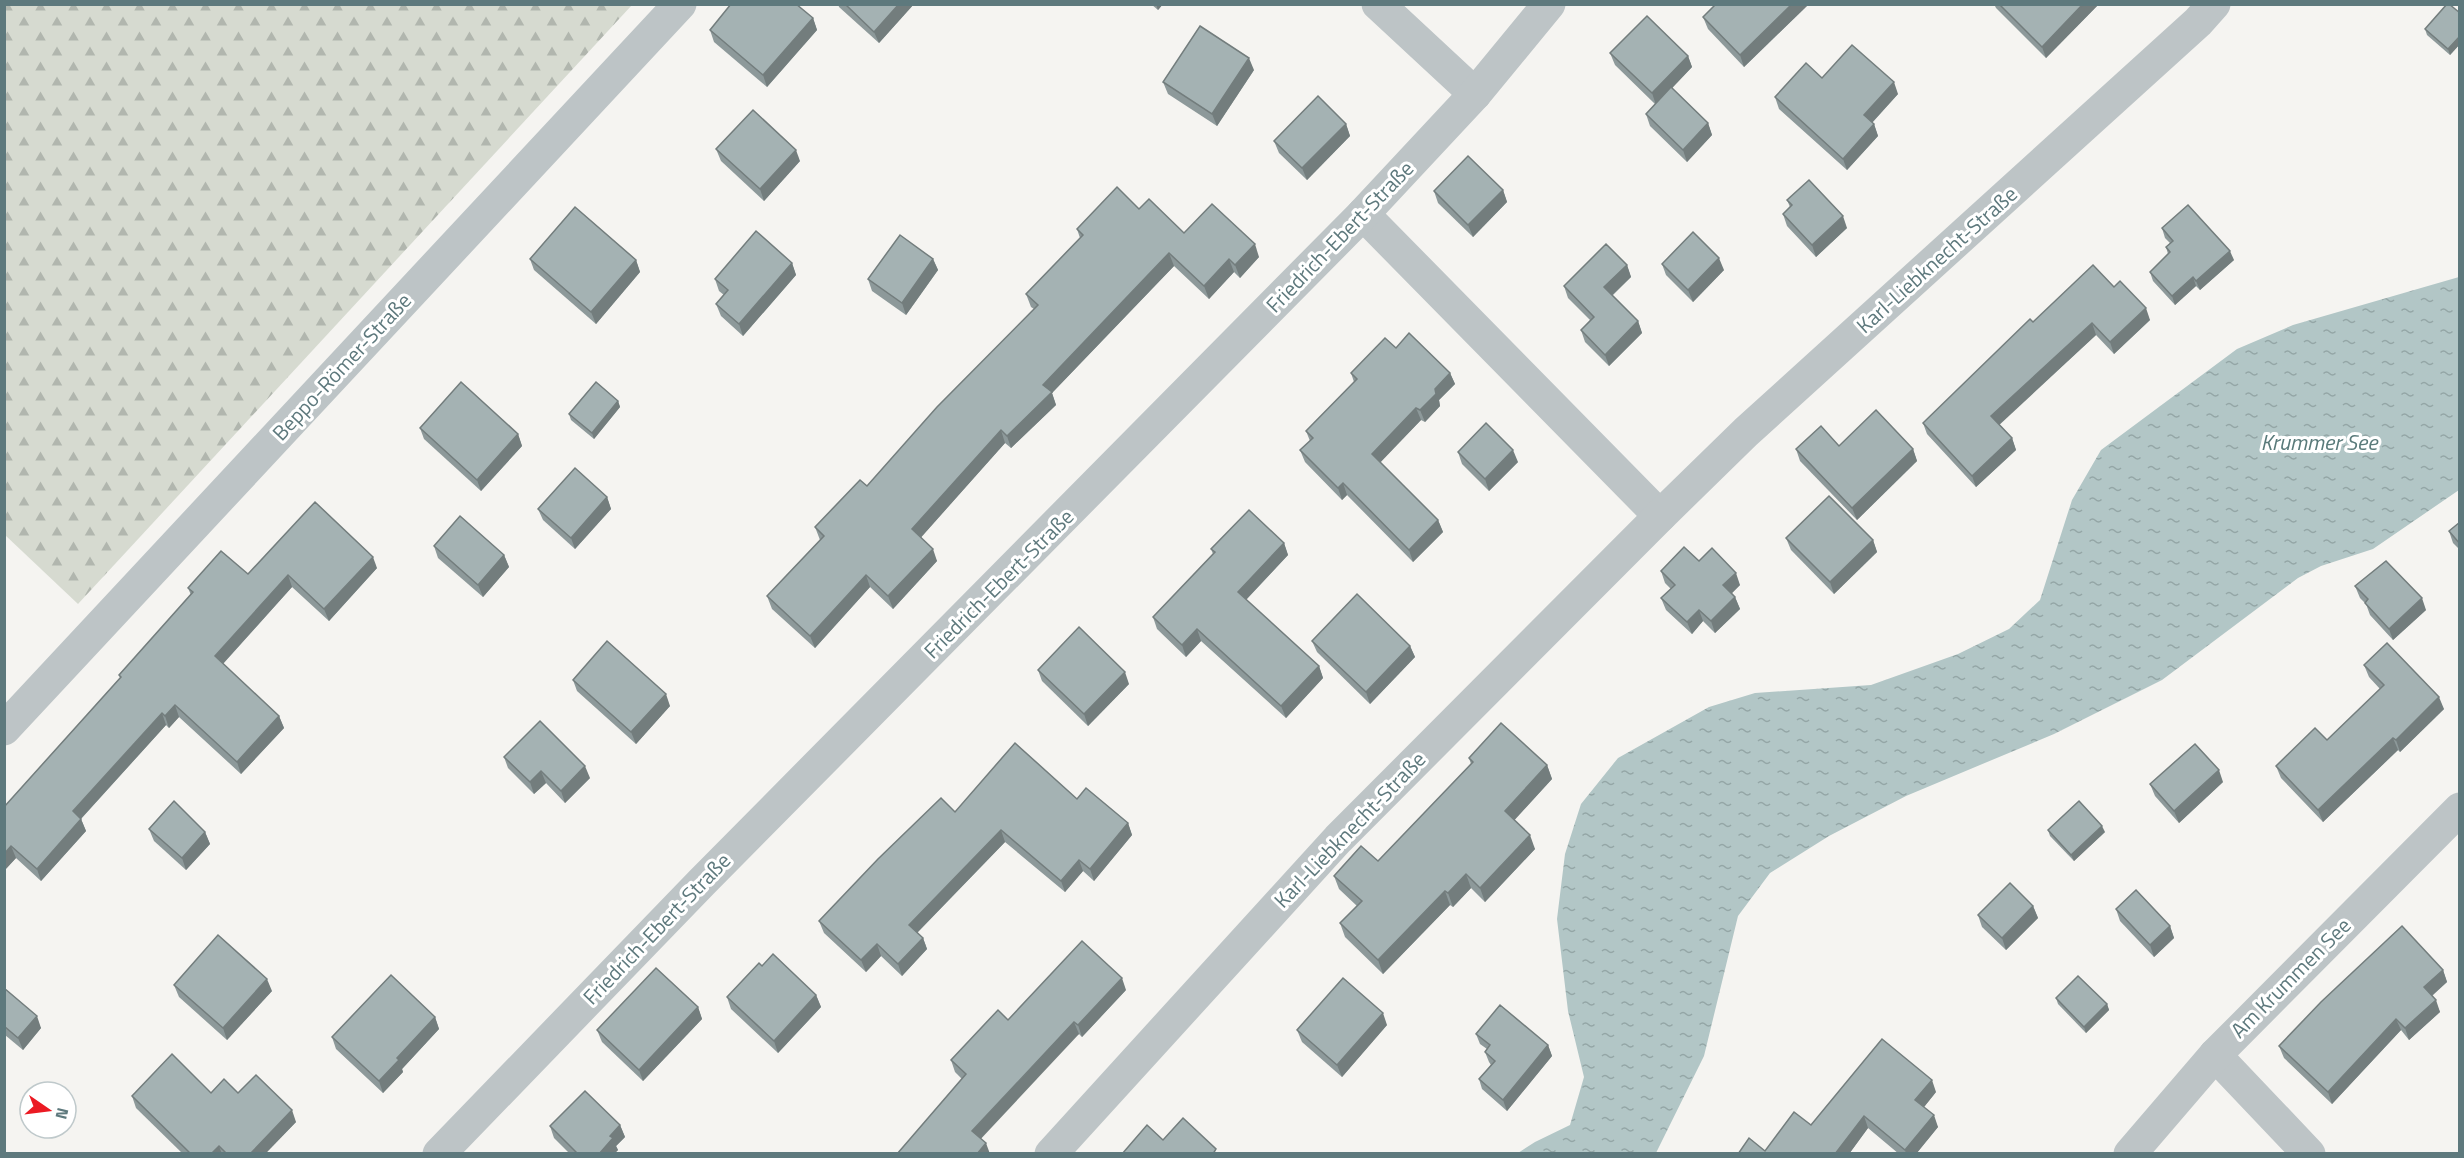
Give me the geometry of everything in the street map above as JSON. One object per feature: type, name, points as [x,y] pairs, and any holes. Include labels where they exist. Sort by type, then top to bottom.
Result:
[{"type":"street","name":"Beppo-Römer-Straße","points":[[4,729],[680,4]]},
{"type":"street","points":[[1378,4],[1475,94]]},
{"type":"street","name":"Friedrich-Ebert-Straße","points":[[439,1154],[702,882],[1363,214],[1475,94],[1549,4]]},
{"type":"street","name":"Karl-Liebknecht-Straße","points":[[1051,1154],[1338,839],[1660,516],[1746,432],[2164,54],[2214,4]]},
{"type":"street","points":[[1363,214],[1660,516]]},
{"type":"street","name":"Am Krummen See","points":[[2130,1154],[2215,1055],[2460,810]]},
{"type":"street","points":[[2215,1055],[2309,1154]]},
{"type":"green space","points":[[4,5],[632,5],[78,604],[5,535]]},
{"type":"water","name":"Krummer See","points":[[2459,277],[2459,490],[2373,549],[2321,566],[2298,578],[2162,680],[2054,734],[1906,796],[1829,836],[1770,873],[1738,916],[1704,1056],[1656,1153],[1518,1153],[1570,1125],[1584,1077],[1568,1011],[1557,919],[1565,854],[1581,804],[1618,758],[1709,707],[1755,693],[1871,685],[1958,654],[2009,629],[2040,600],[2072,500],[2101,450],[2237,349],[2293,325]]},
{"type":"building","points":[[731,4],[796,4],[813,18],[763,75],[710,30]]},
{"type":"building","points":[[845,4],[899,4],[874,32]]},
{"type":"building","points":[[1716,4],[1792,4],[1740,55],[1703,17]]},
{"type":"building","points":[[1999,4],[2083,4],[2042,47]]},
{"type":"building","points":[[2447,4],[2460,13],[2460,36],[2448,49],[2425,29]]},
{"type":"building","points":[[1647,16],[1688,56],[1652,93],[1610,53]]},
{"type":"building","points":[[1200,26],[1249,58],[1212,114],[1163,82]]},
{"type":"building","points":[[1852,45],[1894,82],[1864,115],[1874,124],[1843,159],[1775,97],[1806,63],[1822,78]]},
{"type":"building","points":[[1671,87],[1708,123],[1683,150],[1646,114]]},
{"type":"building","points":[[1318,96],[1346,124],[1302,168],[1274,141]]},
{"type":"building","points":[[753,110],[796,150],[760,189],[716,149]]},
{"type":"building","points":[[1468,156],[1503,190],[1468,225],[1434,191]]},
{"type":"building","points":[[1809,180],[1843,216],[1812,245],[1783,214],[1792,205],[1787,200]]},
{"type":"building","points":[[1117,187],[1139,209],[1149,199],[1184,233],[1212,204],[1255,244],[1235,265],[1229,259],[1204,286],[1169,253],[1043,385],[1052,392],[1007,436],[1001,430],[912,529],[933,549],[888,596],[866,575],[810,636],[767,596],[824,536],[815,527],[860,480],[867,486],[937,407],[1038,305],[1026,294],[1083,235],[1077,229]]},
{"type":"building","points":[[2188,205],[2230,251],[2196,281],[2193,277],[2172,296],[2150,272],[2170,252],[2166,247],[2173,241],[2162,228]]},
{"type":"building","points":[[575,207],[636,260],[591,312],[530,259]]},
{"type":"building","points":[[756,231],[792,263],[739,324],[716,304],[728,290],[715,279]]},
{"type":"building","points":[[1693,232],[1719,258],[1688,290],[1662,264]]},
{"type":"building","points":[[900,235],[933,259],[902,303],[868,279]]},
{"type":"building","points":[[1606,244],[1627,265],[1604,287],[1638,321],[1605,355],[1581,330],[1594,317],[1564,286]]},
{"type":"building","points":[[2093,265],[2114,287],[2120,281],[2146,308],[2110,342],[2092,323],[1991,416],[2012,438],[1972,476],[1923,423],[2030,319],[2033,322]]},
{"type":"building","points":[[1409,333],[1450,373],[1435,389],[1436,394],[1420,410],[1416,408],[1372,454],[1438,520],[1409,550],[1343,483],[1338,488],[1300,450],[1313,438],[1306,431],[1357,379],[1351,373],[1385,338],[1396,348]]},
{"type":"building","points":[[461,382],[518,434],[477,480],[420,428]]},
{"type":"building","points":[[596,382],[618,401],[592,433],[569,414]]},
{"type":"building","points":[[1876,410],[1913,449],[1852,508],[1796,449],[1821,426],[1839,446]]},
{"type":"building","points":[[1486,423],[1513,450],[1485,479],[1458,452]]},
{"type":"building","points":[[575,468],[607,497],[571,538],[538,509]]},
{"type":"building","points":[[1829,496],[1873,540],[1830,582],[1786,538]]},
{"type":"building","points":[[315,502],[373,557],[324,609],[288,575],[215,656],[279,716],[237,762],[175,705],[165,716],[162,713],[73,811],[81,819],[37,869],[11,846],[4,854],[4,807],[121,677],[119,675],[193,592],[188,588],[221,551],[248,574]]},
{"type":"building","points":[[1249,510],[1284,543],[1238,592],[1319,666],[1281,706],[1197,629],[1182,645],[1153,617],[1215,552],[1211,549]]},
{"type":"building","points":[[460,516],[504,555],[478,585],[434,546]]},
{"type":"building","points":[[2460,522],[2460,544],[2449,531]]},
{"type":"building","points":[[1684,547],[1699,561],[1712,548],[1736,573],[1723,585],[1735,597],[1711,621],[1699,610],[1687,622],[1661,598],[1675,585],[1661,571]]},
{"type":"building","points":[[2386,561],[2422,598],[2389,629],[2365,603],[2368,599],[2355,586]]},
{"type":"building","points":[[1357,594],[1410,646],[1366,692],[1312,641]]},
{"type":"building","points":[[1079,627],[1125,672],[1084,714],[1038,670]]},
{"type":"building","points":[[607,641],[666,694],[631,732],[573,680]]},
{"type":"building","points":[[2387,643],[2439,697],[2396,740],[2393,738],[2318,810],[2276,766],[2315,728],[2327,740],[2384,685],[2364,665]]},
{"type":"building","points":[[540,721],[585,766],[561,791],[541,771],[530,782],[504,757]]},
{"type":"building","points":[[1501,723],[1547,765],[1505,811],[1530,835],[1480,888],[1466,874],[1448,893],[1445,891],[1378,960],[1340,923],[1362,901],[1334,876],[1361,846],[1378,861],[1473,762],[1469,758]]},
{"type":"building","points":[[1015,743],[1077,799],[1086,788],[1128,823],[1090,869],[1079,860],[1061,881],[1001,830],[909,925],[923,938],[898,964],[877,944],[861,960],[819,921],[941,798],[955,812]]},
{"type":"building","points":[[2195,744],[2219,770],[2174,811],[2150,784]]},
{"type":"building","points":[[174,801],[205,832],[182,858],[149,829]]},
{"type":"building","points":[[2079,801],[2102,826],[2071,855],[2048,830]]},
{"type":"building","points":[[2010,883],[2033,906],[2002,938],[1978,915]]},
{"type":"building","points":[[2136,890],[2170,926],[2150,945],[2116,909]]},
{"type":"building","points":[[2402,926],[2443,970],[2424,987],[2436,1000],[2405,1028],[2396,1019],[2328,1092],[2279,1046],[2321,1002]]},
{"type":"building","points":[[218,935],[267,979],[223,1028],[174,985]]},
{"type":"building","points":[[1082,941],[1122,978],[1078,1025],[1074,1022],[972,1131],[986,1143],[977,1154],[897,1154],[966,1074],[951,1060],[998,1010],[1008,1020]]},
{"type":"building","points":[[773,954],[816,995],[774,1041],[727,997],[759,963],[762,966]]},
{"type":"building","points":[[656,968],[698,1007],[639,1070],[597,1030]]},
{"type":"building","points":[[391,975],[435,1017],[379,1081],[332,1037]]},
{"type":"building","points":[[2078,976],[2107,1004],[2084,1027],[2056,998]]},
{"type":"building","points":[[1343,978],[1383,1013],[1337,1065],[1297,1030]]},
{"type":"building","points":[[4,988],[37,1016],[18,1038],[4,1026]]},
{"type":"building","points":[[1500,1005],[1548,1045],[1503,1100],[1479,1079],[1495,1061],[1485,1052],[1490,1045],[1476,1034]]},
{"type":"building","points":[[1882,1039],[1932,1080],[1915,1100],[1934,1115],[1905,1150],[1864,1116],[1835,1154],[1738,1154],[1749,1138],[1765,1151],[1794,1112],[1811,1125]]},
{"type":"building","points":[[172,1054],[211,1093],[224,1079],[238,1093],[256,1075],[292,1110],[250,1154],[227,1154],[219,1146],[211,1154],[191,1154],[132,1096]]},
{"type":"building","points":[[585,1091],[620,1125],[610,1136],[613,1138],[599,1154],[578,1154],[550,1126]]},
{"type":"building","points":[[1183,1118],[1216,1149],[1213,1154],[1122,1154],[1147,1125],[1163,1140]]}]
